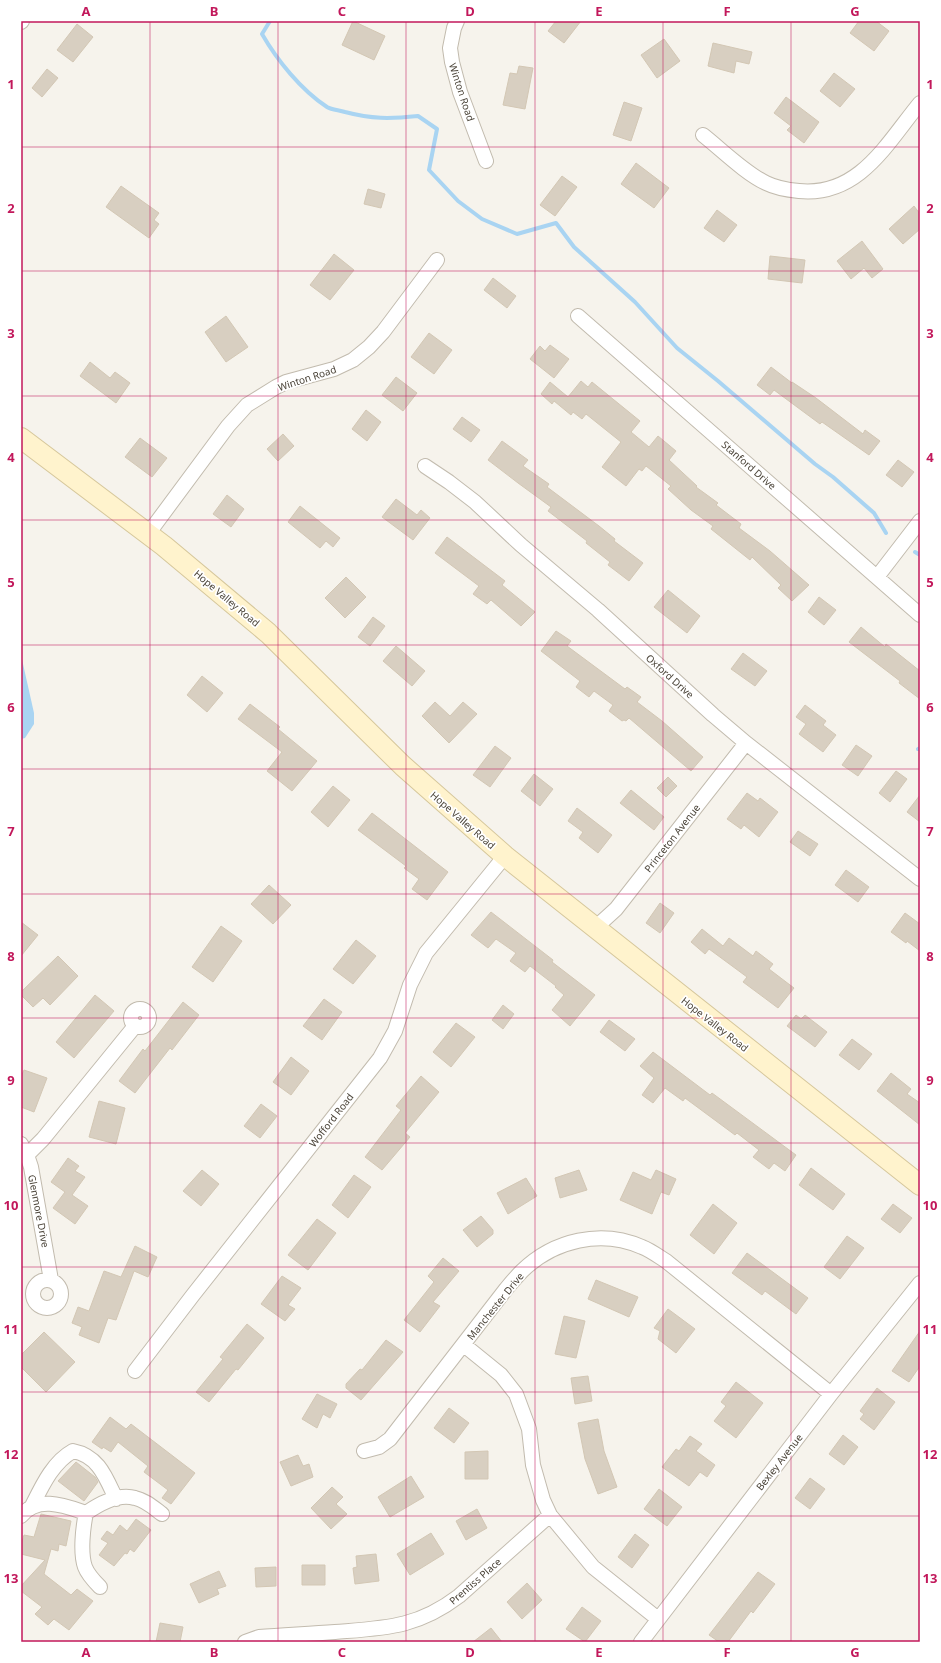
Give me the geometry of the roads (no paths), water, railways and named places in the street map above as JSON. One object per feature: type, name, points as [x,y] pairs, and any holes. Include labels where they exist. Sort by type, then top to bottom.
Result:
[{"type":"main road","name":"Hope Valley Road","points":[[21,438],[148,534],[268,633],[403,766],[504,856],[594,929],[920,1185]]},
{"type":"street","name":"Winton Road","points":[[458,21],[454,28],[450,48],[452,62],[460,92],[486,161]]},
{"type":"street","points":[[704,135],[766,184],[787,190],[808,192],[824,191],[847,182],[858,175],[872,162],[920,103]]},
{"type":"street","name":"Winton Road","points":[[148,534],[228,426],[247,405],[281,384],[334,369],[353,360],[369,347],[383,332],[437,260]]},
{"type":"street","name":"Stanford Drive","points":[[578,316],[920,615]]},
{"type":"street","name":"Oxford Drive","points":[[425,466],[475,502],[521,545],[598,610],[713,715],[746,743],[920,879]]},
{"type":"street","points":[[877,577],[920,520]]},
{"type":"street","name":"Princeton Avenue","points":[[594,929],[616,909],[746,743]]},
{"type":"street","name":"Wofford Road","points":[[136,1371],[380,1058],[395,1031],[410,985],[426,954],[504,856]]},
{"type":"street","points":[[24,1150],[44,1139],[135,1026]]},
{"type":"street","name":"Glenmore Drive","points":[[24,1150],[31,1167],[51,1280]]},
{"type":"street","name":"Manchester Drive","points":[[364,1451],[379,1447],[390,1439],[506,1289],[523,1270],[550,1250],[576,1241],[599,1238],[618,1240],[642,1247],[666,1261],[831,1394]]},
{"type":"street","name":"Bexley Avenue","points":[[641,1642],[831,1394],[920,1283]]},
{"type":"street","points":[[464,1345],[501,1375],[516,1394],[528,1429],[533,1465],[543,1500],[550,1515],[593,1568],[658,1619]]},
{"type":"street","points":[[21,1516],[32,1506],[43,1484],[55,1467],[73,1451],[88,1456],[95,1461],[104,1474],[116,1498]]},
{"type":"street","points":[[100,1587],[91,1578],[84,1566],[83,1536],[86,1513],[96,1506],[116,1498],[134,1497],[147,1503],[162,1514]]},
{"type":"street","points":[[32,1506],[57,1504],[86,1513]]},
{"type":"street","name":"Prentiss Place","points":[[246,1642],[259,1637],[387,1628],[423,1618],[444,1608],[460,1596],[550,1515]]},
{"type":"water","points":[[21,655],[34,713],[34,724],[25,738],[21,739]]},
{"type":"waterway","points":[[270,21],[262,34],[290,74],[317,100],[331,109],[364,116],[389,118],[418,116],[437,129],[429,170],[458,201],[482,219],[517,234],[556,223],[574,247],[635,302],[677,348],[815,464],[833,477],[874,513],[886,533]]},
{"type":"waterway","points":[[915,552],[920,555]]}]
